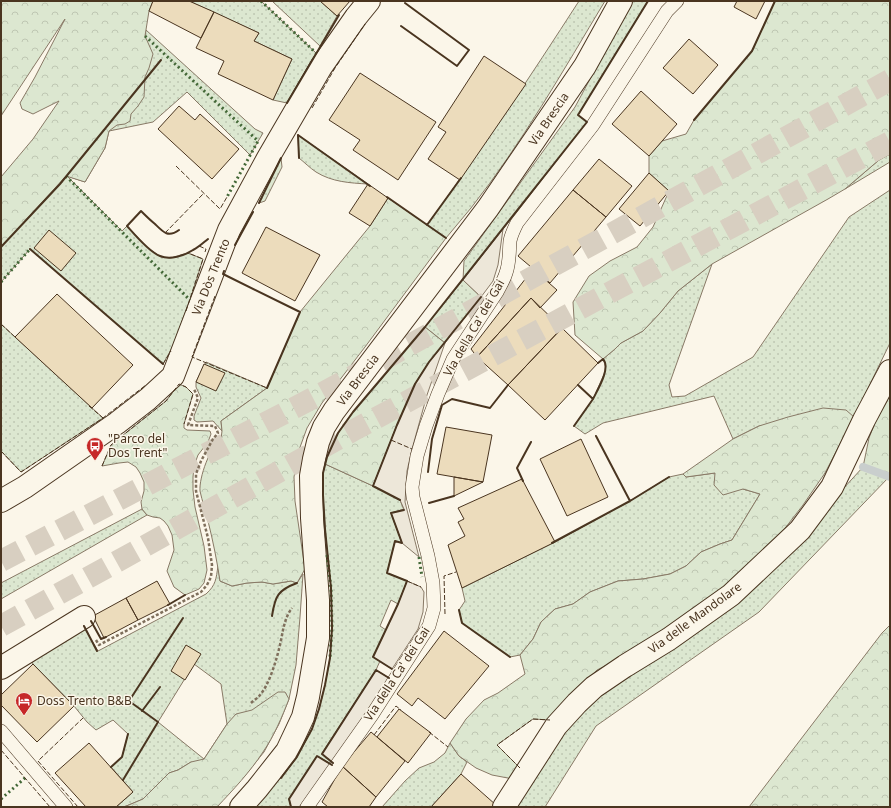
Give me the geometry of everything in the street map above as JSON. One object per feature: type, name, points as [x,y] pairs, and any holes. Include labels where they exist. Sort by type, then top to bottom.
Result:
[{"type":"street","name":"Via Dòs Trento","points":[[1,501],[25,487],[117,423],[148,399],[173,376],[229,230],[268,158],[321,67],[369,1]]},
{"type":"street","name":"Via Brescia","points":[[241,807],[286,751],[303,717],[308,697],[318,638],[318,600],[312,518],[311,476],[318,442],[324,427],[339,404],[488,208],[585,66],[621,1]]},
{"type":"street","name":"Via delle Mandolare","points":[[504,807],[556,726],[594,687],[625,666],[669,640],[731,595],[800,530],[832,487],[864,420],[890,371]]},
{"type":"street","points":[[1,668],[84,617]]},
{"type":"lane","name":"Via della Ca' dei Gai","points":[[306,807],[372,715],[430,626],[434,608],[433,583],[428,556],[414,503],[412,487],[417,456],[426,426],[453,359],[502,282],[506,273],[512,236],[517,223],[593,126],[667,11],[677,1]]},
{"type":"lane","points":[[1,731],[66,807]]},
{"type":"path","points":[[84,617],[99,645],[201,592],[211,577],[212,565],[209,545],[196,491],[196,474],[213,439],[218,433],[215,426],[188,425],[198,398],[194,389]]},
{"type":"path","points":[[251,703],[261,694],[271,675],[279,650],[284,623]]},
{"type":"green space","points":[[1,1],[153,1],[149,11],[145,36],[153,54],[145,77],[144,97],[131,114],[130,121],[125,124],[117,125],[109,131],[105,148],[85,182],[66,176],[1,247],[1,177],[33,139],[59,101],[33,114],[22,109],[20,103],[65,19],[1,116]]},
{"type":"green space","points":[[189,1],[261,1],[316,53],[287,103],[273,100],[292,59],[254,41],[259,33]]},
{"type":"green space","points":[[272,1],[320,1],[337,16],[320,46]]},
{"type":"green space","points":[[579,1],[605,1],[558,80],[508,158],[471,208],[446,238],[427,225],[542,58]]},
{"type":"green space","points":[[632,1],[648,1],[578,115],[587,122],[463,280],[464,261],[575,107]]},
{"type":"green space","points":[[775,1],[890,1],[890,154],[879,160],[845,189],[712,264],[678,291],[643,331],[621,343],[603,359],[575,335],[573,302],[589,276],[610,261],[637,247],[653,227],[669,191],[649,173],[649,156],[662,141],[686,134],[694,120],[752,51]]},
{"type":"green space","points":[[146,30],[255,129],[263,133],[250,155],[187,92],[153,122],[109,131],[105,148],[85,182],[67,176],[122,231],[127,226],[147,247],[161,257],[171,258],[188,253],[203,259],[190,300],[172,348],[163,364],[30,249],[1,282],[1,247],[60,184],[145,36]]},
{"type":"green space","points":[[298,135],[368,184],[335,180],[316,172],[299,158]]},
{"type":"green space","points":[[890,154],[890,162],[845,189],[879,160]]},
{"type":"green space","points":[[281,158],[282,167],[265,201],[259,203]]},
{"type":"green space","points":[[890,190],[890,343],[854,417],[759,426],[733,439],[714,396],[603,423],[585,434],[574,426],[593,399],[605,372],[606,365],[603,359],[621,343],[643,331],[678,291],[712,264],[669,385],[672,397],[685,396],[753,357],[849,217]]},
{"type":"green space","points":[[388,198],[446,238],[322,403],[307,428],[299,450],[294,477],[295,501],[305,569],[297,583],[291,581],[273,584],[262,582],[232,586],[220,581],[212,536],[200,491],[200,485],[209,455],[221,439],[221,421],[267,388],[300,312],[370,226]]},
{"type":"green space","points":[[463,280],[481,297],[445,343],[425,327]]},
{"type":"green space","points":[[1,324],[103,418],[21,472],[1,451]]},
{"type":"green space","points":[[425,327],[445,343],[429,362],[415,384],[373,486],[325,464],[334,441],[347,420]]},
{"type":"green space","points":[[206,362],[267,388],[221,421],[222,431],[213,421],[197,422],[194,420],[194,416],[201,398],[196,387],[196,382]]},
{"type":"green space","points":[[179,384],[186,387],[193,394],[184,428],[187,430],[210,431],[211,434],[208,442],[198,455],[194,466],[193,477],[195,507],[204,546],[207,570],[204,583],[199,589],[185,595],[174,587],[167,571],[174,550],[172,535],[168,526],[160,518],[147,515],[142,509],[141,502],[144,491],[144,482],[140,473],[136,467],[128,462],[102,466],[111,445],[166,401]]},
{"type":"green space","points":[[890,388],[890,477],[863,467],[869,438],[886,394]]},
{"type":"green space","points":[[823,408],[846,410],[854,417],[825,473],[779,536],[723,590],[625,656],[597,670],[565,701],[550,720],[533,719],[497,745],[520,768],[513,779],[492,775],[476,768],[459,756],[450,743],[466,719],[484,700],[498,693],[525,674],[520,655],[533,639],[541,622],[555,609],[573,604],[590,592],[618,581],[643,579],[670,574],[686,566],[701,552],[732,540],[760,494],[743,489],[723,495],[714,485],[715,473],[686,477],[683,474],[733,439],[759,426]]},
{"type":"green space","points":[[325,464],[400,500],[404,510],[391,513],[402,543],[395,541],[387,573],[407,581],[398,604],[391,600],[380,626],[386,630],[373,657],[380,661],[376,670],[322,753],[333,763],[332,765],[318,756],[289,799],[291,807],[256,807],[297,758],[312,729],[325,685],[330,658],[332,628],[331,588],[323,495],[323,473]]},
{"type":"green space","points":[[863,467],[889,477],[759,612],[596,726],[545,807],[512,807],[576,715],[842,490]]},
{"type":"green space","points":[[715,473],[743,489],[760,494],[732,540],[701,552],[686,566],[670,574],[643,579],[618,581],[590,592],[573,604],[555,609],[541,622],[533,639],[520,655],[510,657],[462,623],[459,610],[465,601],[462,588],[555,542],[630,501],[669,477],[683,474],[686,477]]},
{"type":"green space","points":[[142,509],[147,515],[1,599],[1,583]]},
{"type":"green space","points":[[218,566],[220,581],[232,586],[262,582],[273,584],[291,581],[297,583],[303,574],[296,665],[289,699],[279,724],[264,752],[243,778],[191,762],[178,770],[169,773],[143,799],[124,807],[116,807],[133,792],[111,767],[122,757],[128,734],[113,720],[96,730],[33,664],[30,658],[82,624],[98,651],[206,594],[214,585]],"holes":[[[194,664],[221,684],[227,724],[204,759],[158,722]]]},
{"type":"green space","points":[[890,625],[890,807],[749,807],[882,633]]},
{"type":"green space","points":[[278,692],[285,692],[289,699],[274,733],[253,767],[217,807],[124,807],[143,799],[169,773],[178,770],[191,762],[204,759],[227,724],[236,714],[252,710]]},
{"type":"green space","points":[[450,743],[459,756],[467,762],[461,774],[431,807],[382,807],[405,781],[419,768],[434,762],[445,753]]},
{"type":"shaded area","points":[[503,229],[498,265],[493,281],[481,297],[463,280]]},
{"type":"shaded area","points":[[445,343],[427,395],[407,471],[405,502],[419,557],[402,543],[391,513],[404,509],[400,500],[373,486],[415,384],[429,362]]},
{"type":"shaded area","points":[[407,581],[421,587],[424,592],[423,612],[418,629],[392,669],[373,657]]},
{"type":"shaded area","points":[[376,670],[389,678],[333,763],[322,754]]},
{"type":"shaded area","points":[[317,756],[332,765],[299,807],[291,807],[289,799]]},
{"type":"building","points":[[153,1],[189,1],[214,12],[201,38],[149,11]]},
{"type":"building","points":[[320,1],[350,1],[337,16]]},
{"type":"building","points":[[737,1],[765,1],[756,19],[734,7]]},
{"type":"building","points":[[214,12],[259,33],[254,41],[292,59],[273,100],[218,74],[224,61],[196,48]]},
{"type":"building","points":[[689,39],[718,65],[693,94],[663,68]]},
{"type":"building","points":[[484,56],[526,84],[460,180],[428,159],[446,132],[438,127]]},
{"type":"building","points":[[360,73],[436,122],[398,180],[353,150],[360,140],[329,120]]},
{"type":"building","points":[[641,91],[677,124],[649,156],[612,124]]},
{"type":"building","points":[[179,106],[195,120],[200,114],[239,149],[212,179],[158,129]]},
{"type":"building","points":[[599,159],[632,186],[606,217],[573,190]]},
{"type":"building","points":[[649,173],[669,191],[640,226],[619,209]]},
{"type":"building","points":[[368,184],[388,198],[370,226],[349,213]]},
{"type":"building","points":[[573,190],[606,217],[550,283],[518,256]]},
{"type":"building","points":[[266,227],[320,255],[295,301],[242,273]]},
{"type":"building","points":[[49,230],[76,253],[61,271],[34,248]]},
{"type":"building","points":[[533,269],[557,290],[540,308],[531,298],[477,357],[471,349]]},
{"type":"building","points":[[57,294],[133,365],[92,408],[15,337]]},
{"type":"building","points":[[531,298],[562,328],[508,385],[477,357]]},
{"type":"building","points":[[562,328],[598,363],[545,420],[508,385]]},
{"type":"building","points":[[204,364],[225,373],[216,391],[196,382]]},
{"type":"building","points":[[446,427],[492,435],[483,482],[437,474]]},
{"type":"building","points":[[581,439],[608,497],[567,516],[540,459]]},
{"type":"building","points":[[454,477],[483,482],[454,496]]},
{"type":"building","points":[[522,479],[555,542],[462,588],[448,545],[465,536],[458,522],[464,519],[458,508]]},
{"type":"building","points":[[157,581],[170,604],[138,620],[126,598]]},
{"type":"building","points":[[126,598],[138,620],[104,638],[93,616]]},
{"type":"building","points":[[444,631],[489,666],[445,719],[418,698],[412,706],[397,694]]},
{"type":"building","points":[[186,645],[201,654],[185,680],[171,671]]},
{"type":"building","points":[[33,664],[74,706],[37,742],[1,705],[1,695]]},
{"type":"building","points":[[399,709],[431,733],[408,763],[377,737]]},
{"type":"building","points":[[371,732],[405,761],[376,797],[342,766]]},
{"type":"building","points":[[89,743],[133,792],[116,807],[86,807],[55,773]]},
{"type":"building","points":[[342,766],[376,797],[369,807],[328,807],[322,802]]},
{"type":"building","points":[[461,774],[496,805],[495,807],[431,807]]},
{"type":"waterway","points":[[863,467],[890,477]]},
{"type":"tunnel","points":[[1,561],[319,395],[890,80]]},
{"type":"tunnel","points":[[1,626],[354,430],[890,142]]},
{"type":"hedge","points":[[261,1],[316,53]]},
{"type":"hedge","points":[[145,36],[258,141],[227,197]]},
{"type":"hedge","points":[[66,176],[190,300]]},
{"type":"hedge","points":[[1,282],[30,249]]},
{"type":"hedge","points":[[327,555],[331,588],[332,628],[330,658]]},
{"type":"hedge","points":[[419,557],[422,577]]},
{"type":"hedge","points":[[1,799],[25,778]]},
{"type":"fence","points":[[312,108],[335,68],[365,24]]},
{"type":"fence","points":[[176,166],[220,209],[227,197]]},
{"type":"fence","points":[[165,233],[204,193]]},
{"type":"fence","points":[[199,246],[206,249],[205,252]]},
{"type":"fence","points":[[186,311],[203,259],[188,253]]},
{"type":"fence","points":[[215,296],[192,357],[267,388]]},
{"type":"fence","points":[[1,324],[16,338]]},
{"type":"fence","points":[[163,364],[171,351]]},
{"type":"fence","points":[[102,466],[111,445],[166,401],[179,384],[186,387],[193,394],[184,424]]},
{"type":"fence","points":[[1,451],[21,472],[103,418],[146,385]]},
{"type":"fence","points":[[89,406],[103,418]]},
{"type":"fence","points":[[391,440],[412,449]]},
{"type":"fence","points":[[445,614],[444,576],[456,572]]},
{"type":"fence","points":[[407,581],[421,587]]},
{"type":"fence","points":[[374,735],[396,706],[401,710]]},
{"type":"fence","points":[[78,807],[38,761],[83,718]]},
{"type":"fence","points":[[520,768],[497,745],[533,719],[550,720]]},
{"type":"fence","points":[[429,732],[448,747]]},
{"type":"fence","points":[[1,750],[50,807]]},
{"type":"wall","points":[[281,778],[296,758],[312,729],[319,709],[330,658],[332,628],[331,588],[325,529],[323,473],[327,457],[338,433],[353,412],[425,327],[587,122],[578,115],[648,1]]},
{"type":"wall","points":[[694,120],[752,51],[775,1]]},
{"type":"wall","points":[[401,26],[457,66],[469,50],[405,3]]},
{"type":"wall","points":[[287,103],[339,15]]},
{"type":"wall","points":[[1,247],[60,184],[161,60]]},
{"type":"wall","points":[[298,135],[370,186]]},
{"type":"wall","points":[[298,135],[299,158]]},
{"type":"wall","points":[[259,203],[281,158]]},
{"type":"wall","points":[[427,225],[461,178]]},
{"type":"wall","points":[[387,197],[446,238]]},
{"type":"wall","points":[[179,230],[172,234],[166,233],[141,211],[127,226],[147,247],[156,254],[168,258],[185,254],[197,248],[208,239]]},
{"type":"wall","points":[[235,245],[253,212]]},
{"type":"wall","points":[[30,249],[163,364]]},
{"type":"wall","points":[[224,271],[223,274],[300,312],[267,388]]},
{"type":"wall","points":[[400,500],[373,486],[397,425],[415,384],[429,362],[481,297]]},
{"type":"wall","points":[[593,399],[603,379],[606,368],[603,359],[598,363]]},
{"type":"wall","points":[[428,472],[432,439],[442,405],[452,399],[490,408],[508,385]]},
{"type":"wall","points":[[574,426],[593,399],[578,385]]},
{"type":"wall","points":[[596,436],[630,501]]},
{"type":"wall","points":[[523,481],[517,468],[531,442]]},
{"type":"wall","points":[[552,543],[630,501],[669,477]]},
{"type":"wall","points":[[429,503],[454,496]]},
{"type":"wall","points":[[392,669],[373,657],[407,581],[387,573],[395,541],[402,543],[391,513],[404,510]]},
{"type":"wall","points":[[272,616],[274,603],[278,595],[286,588],[297,583]]},
{"type":"wall","points":[[168,605],[185,595]]},
{"type":"wall","points":[[459,610],[462,623],[510,657]]},
{"type":"wall","points":[[123,780],[158,722],[129,701],[183,618]]},
{"type":"wall","points":[[91,621],[101,639],[106,637]]},
{"type":"wall","points":[[84,626],[97,651]]},
{"type":"wall","points":[[333,763],[322,754],[376,670],[389,678]]},
{"type":"wall","points":[[142,711],[160,687]]},
{"type":"wall","points":[[111,767],[122,757],[128,734]]},
{"type":"wall","points":[[291,807],[289,799],[317,756],[332,765]]},
{"type":"place","name":"\"Parco del Dos Trent\"","points":[[95,461]]},
{"type":"place","name":"Doss Trento B&B","points":[[24,716]]}]
